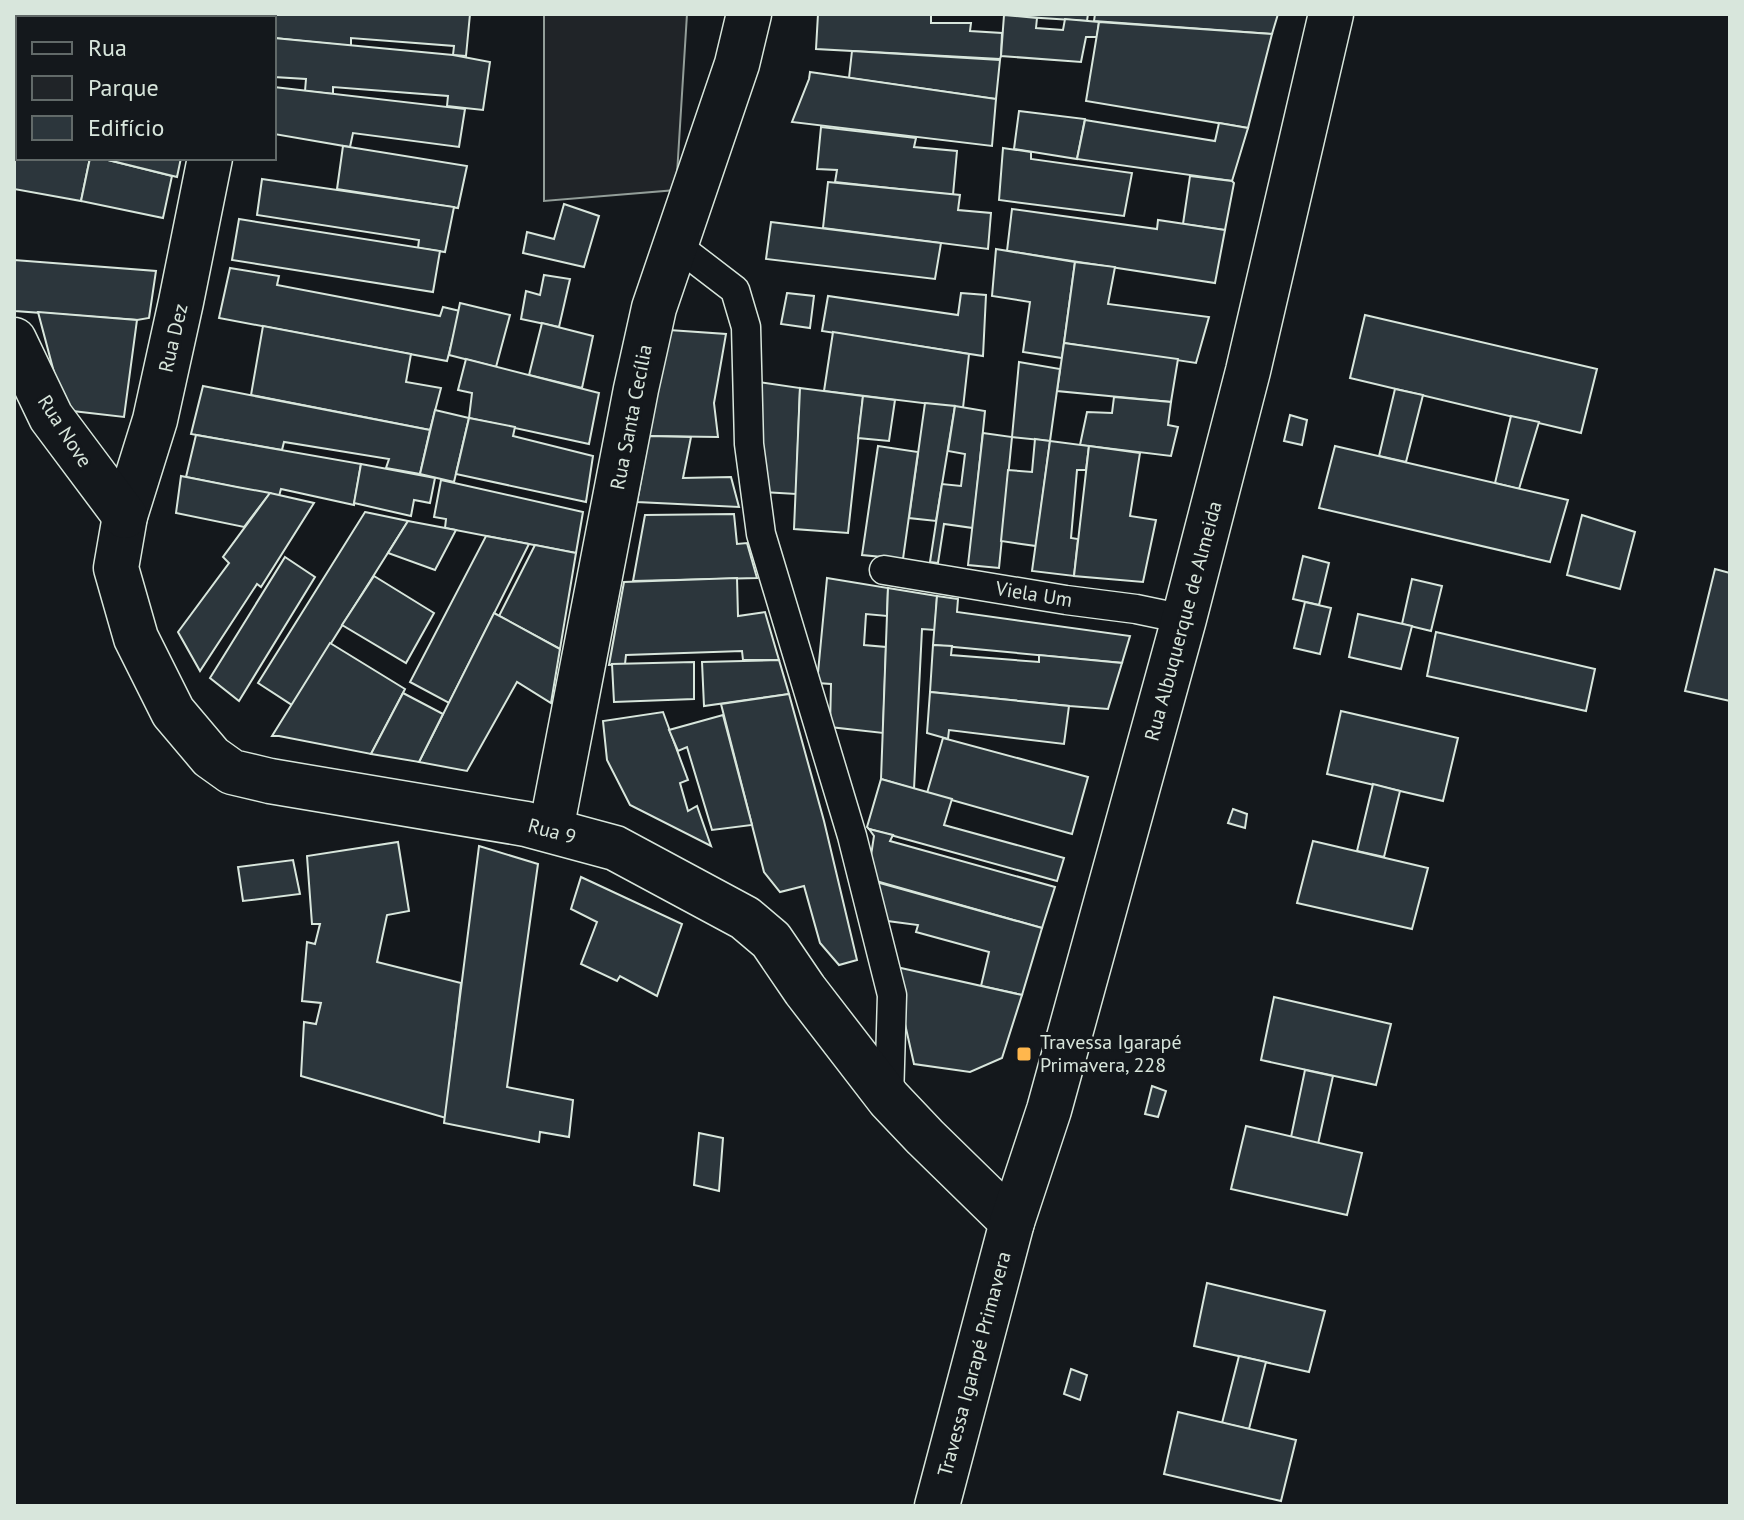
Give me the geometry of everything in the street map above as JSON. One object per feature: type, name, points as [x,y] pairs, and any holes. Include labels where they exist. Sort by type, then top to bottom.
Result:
[{"type":"street","name":"Rua Santa Cecília","points":[[551,830],[654,308],[737,64],[749,14]]},
{"type":"street","name":"Rua Albuquerque de Almeida","points":[[1012,1222],[1049,1110],[1184,619],[1248,371],[1331,14]]},
{"type":"street","name":"Rua Dez","points":[[125,516],[155,420],[210,160]]},
{"type":"street","name":"Rua Nove","points":[[14,340],[32,420],[125,516]]},
{"type":"street","name":"Rua 9","points":[[125,516],[116,568],[136,638],[173,712],[211,757],[232,772],[270,781],[511,821],[615,848],[745,918],[771,940],[805,990],[889,1099],[1012,1222]]},
{"type":"street","name":"Travessa Igarapé Primavera","points":[[937,1506],[1012,1222]]},
{"type":"lane","points":[[675,244],[735,290],[742,309],[746,327],[749,444],[761,534],[852,836],[892,995],[889,1099]]},
{"type":"lane","name":"Viela Um","points":[[884,570],[1184,619]]},
{"type":"green space","points":[[544,14],[687,14],[676,190],[544,201]]},
{"type":"building","points":[[102,14],[114,16],[24,16]]},
{"type":"building","points":[[102,14],[205,14],[204,16]]},
{"type":"building","points":[[470,14],[466,56],[453,55],[454,46],[351,38],[351,46],[276,38],[276,16],[270,16]]},
{"type":"building","points":[[818,14],[931,14],[931,23],[971,23],[970,31],[1002,33],[1001,56],[1000,59],[816,49]]},
{"type":"building","points":[[1027,14],[1088,14],[1087,21],[1026,17]]},
{"type":"building","points":[[1095,14],[1278,14],[1272,34],[1094,21]]},
{"type":"building","points":[[1004,15],[1037,18],[1036,28],[1063,30],[1065,19],[1099,22],[1097,37],[1086,37],[1081,62],[1001,56]]},
{"type":"building","points":[[1099,22],[1272,34],[1248,128],[1086,101]]},
{"type":"building","points":[[276,38],[453,55],[490,62],[483,110],[447,106],[448,96],[333,87],[333,94],[305,91],[306,79],[276,77]]},
{"type":"building","points":[[852,51],[1000,60],[996,99],[849,78]]},
{"type":"building","points":[[16,64],[16,91],[14,91]]},
{"type":"building","points":[[810,72],[996,99],[992,146],[792,122]]},
{"type":"building","points":[[276,87],[465,109],[459,147],[353,133],[350,147],[276,134]]},
{"type":"building","points":[[14,91],[16,91],[16,126]]},
{"type":"building","points":[[1019,111],[1085,119],[1077,159],[1014,149]]},
{"type":"building","points":[[1085,120],[1215,141],[1219,123],[1248,128],[1232,181],[1077,159]]},
{"type":"building","points":[[821,127],[916,138],[914,147],[957,151],[953,195],[835,182],[837,170],[817,169]]},
{"type":"building","points":[[14,138],[16,160],[90,160],[81,201],[14,189]]},
{"type":"building","points":[[343,146],[467,166],[458,208],[337,189]]},
{"type":"building","points":[[1003,148],[1031,152],[1031,159],[1132,173],[1124,216],[999,200]]},
{"type":"building","points":[[90,160],[108,160],[172,176],[163,218],[81,201]]},
{"type":"building","points":[[108,160],[181,160],[177,177]]},
{"type":"building","points":[[1190,176],[1234,183],[1225,230],[1183,224]]},
{"type":"building","points":[[262,179],[454,207],[445,252],[418,248],[419,240],[257,215]]},
{"type":"building","points":[[828,182],[960,195],[958,210],[991,213],[988,249],[823,228]]},
{"type":"building","points":[[564,204],[599,216],[584,267],[523,253],[527,232],[554,239]]},
{"type":"building","points":[[1012,209],[1157,229],[1158,220],[1225,230],[1215,283],[1007,251]]},
{"type":"building","points":[[239,219],[440,251],[433,292],[232,260]]},
{"type":"building","points":[[771,222],[941,243],[935,279],[766,259]]},
{"type":"building","points":[[996,249],[1075,262],[1062,358],[1023,352],[1030,302],[992,296]]},
{"type":"building","points":[[14,260],[156,271],[149,318],[137,320],[15,311]]},
{"type":"building","points":[[1075,262],[1115,267],[1108,304],[1209,317],[1196,363],[1064,343]]},
{"type":"building","points":[[230,268],[279,276],[277,285],[440,316],[443,307],[460,311],[447,361],[219,318]]},
{"type":"building","points":[[544,275],[570,279],[559,327],[521,319],[526,291],[540,295]]},
{"type":"building","points":[[787,293],[814,296],[810,328],[781,324]]},
{"type":"building","points":[[961,293],[986,295],[983,356],[822,331],[828,296],[958,315]]},
{"type":"building","points":[[460,303],[510,315],[496,367],[449,355]]},
{"type":"building","points":[[38,312],[137,320],[124,417],[64,410]]},
{"type":"building","points":[[1365,315],[1597,369],[1581,433],[1350,378]]},
{"type":"building","points":[[542,323],[593,336],[582,388],[529,375]]},
{"type":"building","points":[[263,326],[411,354],[406,382],[441,388],[430,430],[251,395]]},
{"type":"building","points":[[669,330],[726,334],[714,403],[718,437],[649,436]]},
{"type":"building","points":[[833,332],[969,354],[963,408],[824,391]]},
{"type":"building","points":[[1064,343],[1178,359],[1171,402],[1057,391]]},
{"type":"building","points":[[466,359],[599,393],[589,444],[469,418],[472,393],[458,390]]},
{"type":"building","points":[[1019,362],[1060,369],[1050,441],[1012,437]]},
{"type":"building","points":[[758,382],[800,388],[796,494],[763,492]]},
{"type":"building","points":[[203,386],[430,430],[420,474],[386,468],[389,459],[284,442],[282,450],[191,434]]},
{"type":"building","points":[[800,388],[863,396],[848,533],[794,529]]},
{"type":"building","points":[[1395,389],[1423,395],[1406,462],[1379,456]]},
{"type":"building","points":[[863,396],[895,400],[889,441],[858,438]]},
{"type":"building","points":[[1114,397],[1171,402],[1168,425],[1178,427],[1171,456],[1080,445],[1087,412],[1112,413]]},
{"type":"building","points":[[925,403],[955,406],[936,521],[909,518]]},
{"type":"building","points":[[955,406],[985,411],[973,528],[944,524],[938,563],[930,562],[942,484],[961,486],[965,454],[948,451]]},
{"type":"building","points":[[435,410],[469,418],[454,482],[420,474]]},
{"type":"building","points":[[1290,415],[1307,420],[1302,445],[1284,441]]},
{"type":"building","points":[[1511,416],[1539,422],[1519,489],[1495,483]]},
{"type":"building","points":[[469,418],[515,427],[513,436],[593,456],[586,502],[456,474]]},
{"type":"building","points":[[983,433],[1012,437],[999,568],[968,565]]},
{"type":"building","points":[[196,435],[361,464],[354,505],[281,489],[279,496],[186,477]]},
{"type":"building","points":[[649,436],[691,437],[683,478],[731,477],[739,507],[637,502]]},
{"type":"building","points":[[1035,439],[1050,441],[1036,546],[1001,541],[1008,470],[1032,472]]},
{"type":"building","points":[[1050,441],[1089,446],[1086,470],[1077,470],[1071,538],[1078,539],[1074,576],[1032,571]]},
{"type":"building","points":[[878,446],[918,452],[903,559],[862,555]]},
{"type":"building","points":[[1089,446],[1140,453],[1130,516],[1156,520],[1143,582],[1074,576]]},
{"type":"building","points":[[1335,446],[1568,500],[1550,562],[1319,508]]},
{"type":"building","points":[[361,464],[435,478],[430,503],[414,500],[411,516],[354,503]]},
{"type":"building","points":[[181,476],[270,493],[244,527],[176,513]]},
{"type":"building","points":[[441,480],[583,512],[576,553],[445,528],[446,519],[434,517]]},
{"type":"building","points":[[270,493],[314,503],[261,587],[257,584],[200,671],[178,632],[229,563],[223,557]]},
{"type":"building","points":[[365,512],[408,521],[292,705],[258,683]]},
{"type":"building","points":[[734,514],[737,544],[747,543],[757,578],[633,581],[645,515]]},
{"type":"building","points":[[1582,515],[1635,532],[1620,589],[1567,575]]},
{"type":"building","points":[[408,521],[456,530],[435,570],[388,553]]},
{"type":"building","points":[[486,536],[529,544],[449,703],[410,682]]},
{"type":"building","points":[[535,545],[576,553],[560,649],[499,616]]},
{"type":"building","points":[[1303,556],[1329,563],[1319,605],[1293,599]]},
{"type":"building","points":[[285,557],[315,577],[239,701],[210,678]]},
{"type":"building","points":[[1715,569],[1730,573],[1730,701],[1685,691]]},
{"type":"building","points":[[374,576],[434,613],[406,663],[342,625]]},
{"type":"building","points":[[737,578],[738,616],[765,612],[779,660],[743,660],[742,651],[626,655],[625,664],[609,665],[624,582]]},
{"type":"building","points":[[827,578],[888,588],[887,616],[866,614],[864,645],[886,647],[883,733],[830,727],[831,684],[817,683]]},
{"type":"building","points":[[1412,579],[1442,586],[1431,631],[1402,624]]},
{"type":"building","points":[[888,588],[937,596],[935,630],[922,629],[914,789],[881,779]]},
{"type":"building","points":[[937,596],[958,599],[957,612],[1130,636],[1122,663],[933,645]]},
{"type":"building","points":[[1305,602],[1331,608],[1320,654],[1294,648]]},
{"type":"building","points":[[494,613],[560,649],[551,703],[517,682],[467,771],[419,762]]},
{"type":"building","points":[[1358,614],[1412,626],[1401,669],[1349,657]]},
{"type":"building","points":[[1436,632],[1595,669],[1586,711],[1427,676]]},
{"type":"building","points":[[330,643],[405,689],[371,754],[272,736]]},
{"type":"building","points":[[933,645],[952,646],[951,655],[1039,662],[1039,655],[1122,663],[1108,709],[1069,706],[930,692]]},
{"type":"building","points":[[779,660],[789,694],[704,706],[702,662]]},
{"type":"building","points":[[694,662],[694,699],[614,702],[612,664]]},
{"type":"building","points":[[930,692],[1069,706],[1064,744],[949,730],[948,739],[927,733]]},
{"type":"building","points":[[403,693],[443,714],[419,762],[371,754]]},
{"type":"building","points":[[789,694],[824,821],[857,960],[839,965],[820,943],[804,886],[780,892],[764,872],[721,704]]},
{"type":"building","points":[[1341,711],[1458,738],[1443,801],[1327,774]]},
{"type":"building","points":[[663,712],[688,780],[680,783],[688,811],[697,806],[711,846],[630,805],[607,760],[603,721]]},
{"type":"building","points":[[723,715],[752,825],[712,830],[687,747],[678,751],[669,730]]},
{"type":"building","points":[[943,738],[1088,777],[1072,834],[927,793]]},
{"type":"building","points":[[881,779],[952,799],[944,825],[1064,858],[1057,881],[869,829],[867,827]]},
{"type":"building","points":[[1373,784],[1400,791],[1384,857],[1357,851]]},
{"type":"building","points":[[1233,809],[1247,814],[1245,828],[1228,823]]},
{"type":"building","points":[[869,829],[893,835],[890,841],[1055,887],[1042,928],[869,879],[874,836]]},
{"type":"building","points":[[1313,841],[1428,868],[1412,929],[1297,903]]},
{"type":"building","points":[[398,842],[409,911],[387,915],[377,962],[461,983],[446,1118],[301,1076],[304,1022],[316,1024],[321,1003],[302,1001],[307,942],[315,944],[320,924],[312,924],[307,856]]},
{"type":"building","points":[[479,846],[538,864],[507,1087],[573,1100],[569,1137],[540,1132],[539,1142],[444,1123]]},
{"type":"building","points":[[293,860],[300,894],[243,901],[238,867]]},
{"type":"building","points":[[581,877],[682,924],[657,996],[620,976],[617,981],[581,964],[597,922],[571,909]]},
{"type":"building","points":[[869,880],[1042,928],[1022,995],[981,986],[989,952],[916,932],[918,925],[880,920]]},
{"type":"building","points":[[892,966],[1022,995],[1002,1058],[970,1072],[914,1064]]},
{"type":"building","points":[[1274,997],[1391,1024],[1376,1085],[1261,1060]]},
{"type":"building","points":[[1305,1070],[1333,1076],[1318,1144],[1291,1137]]},
{"type":"building","points":[[1152,1086],[1166,1091],[1158,1117],[1145,1114]]},
{"type":"building","points":[[1246,1126],[1362,1153],[1347,1215],[1231,1189]]},
{"type":"building","points":[[699,1133],[723,1138],[719,1191],[694,1185]]},
{"type":"building","points":[[1207,1283],[1325,1311],[1309,1372],[1194,1346]]},
{"type":"building","points":[[1239,1356],[1266,1362],[1249,1429],[1222,1423]]},
{"type":"building","points":[[1071,1369],[1087,1375],[1080,1400],[1064,1394]]},
{"type":"building","points":[[1178,1412],[1296,1440],[1281,1501],[1164,1474]]},
{"type":"place","name":"Travessa Igarapé Primavera, 228","points":[[1024,1054]]}]
